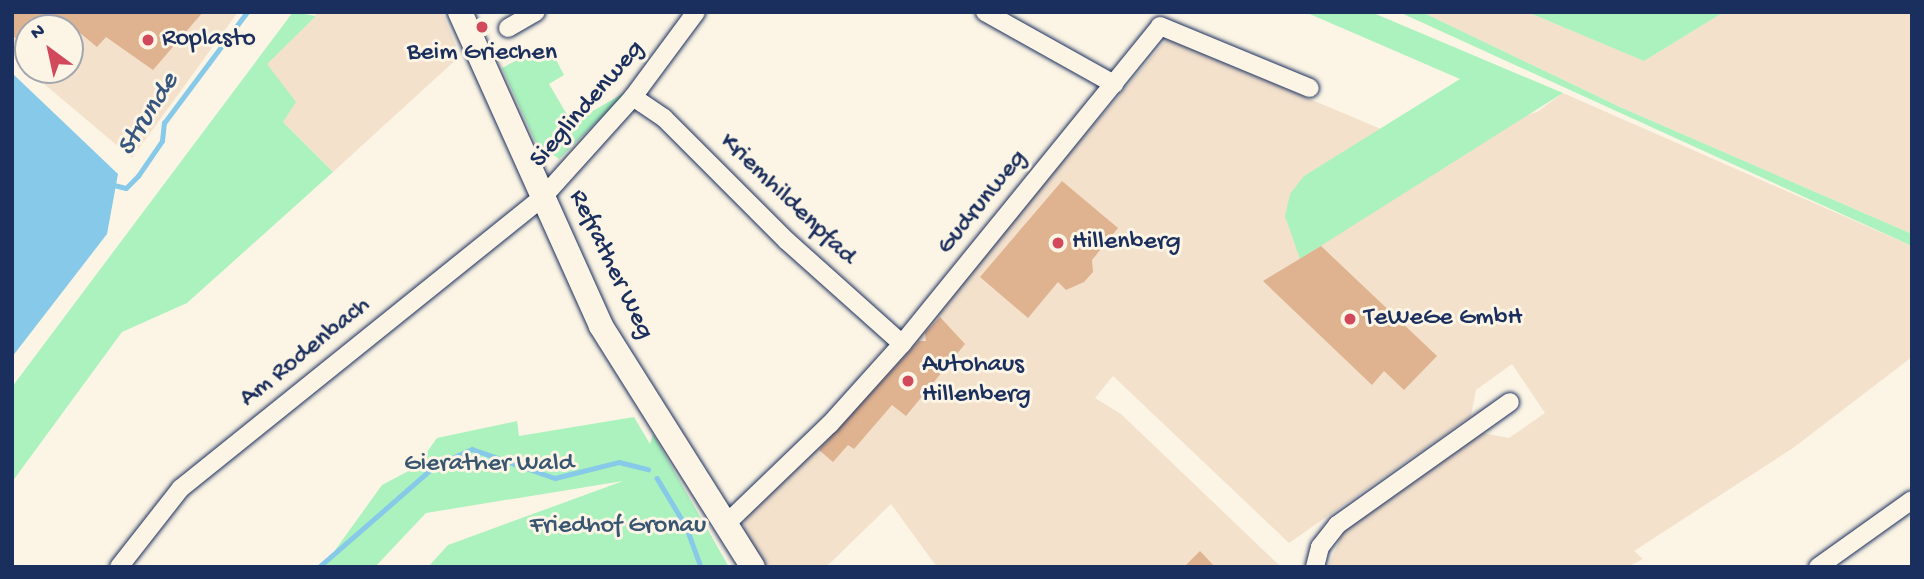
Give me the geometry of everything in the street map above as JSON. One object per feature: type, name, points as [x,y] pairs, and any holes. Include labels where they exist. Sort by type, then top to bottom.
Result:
[{"type":"main road","name":"Refrather Weg","points":[[460,12],[601,326],[728,522],[753,567]]},
{"type":"street","points":[[508,28],[536,12]]},
{"type":"street","name":"Sieglindenweg","points":[[543,197],[633,97],[696,12]]},
{"type":"street","points":[[985,12],[1114,84]]},
{"type":"street","name":"Gudrunweg","points":[[728,522],[830,424],[902,344],[1160,26],[1310,88]]},
{"type":"street","name":"Kriemhildenpfad","points":[[633,97],[664,118],[787,242],[902,344]]},
{"type":"street","name":"Am Rodenbach","points":[[119,567],[181,488],[543,197]]},
{"type":"street","points":[[1315,567],[1320,547],[1337,524],[1510,402]]},
{"type":"street","points":[[1818,567],[1912,500]]},
{"type":"shaded area","points":[[12,12],[238,12],[132,158],[44,84],[84,84],[84,14],[14,14],[14,59]]},
{"type":"shaded area","points":[[313,12],[442,12],[460,56],[333,172],[283,122],[266,64],[316,16]]},
{"type":"shaded area","points":[[1422,12],[1527,12],[1644,61],[1724,12],[1912,12],[1912,234],[1620,107]]},
{"type":"shaded area","points":[[1167,39],[1381,129],[1304,176],[1537,112],[1563,93],[1912,246],[1912,357],[1793,448],[1634,551],[1643,559],[1628,567],[1328,567],[1343,532],[1483,433],[1509,438],[1545,413],[1512,364],[1476,390],[1471,416],[1289,543],[1113,376],[1095,398],[1121,414],[1281,567],[937,567],[891,504],[826,567],[766,567],[744,528],[745,517],[867,391]]},
{"type":"green space","points":[[293,12],[316,16],[267,64],[296,102],[283,122],[333,172],[187,303],[122,332],[12,482],[12,387]]},
{"type":"green space","points":[[1305,12],[1371,12],[1563,93],[1300,259],[1285,216],[1290,194],[1304,176],[1460,79]]},
{"type":"green space","points":[[1399,12],[1422,12],[1620,107],[1912,234],[1912,246]]},
{"type":"green space","points":[[1527,12],[1724,12],[1644,61]]},
{"type":"green space","points":[[548,44],[564,75],[549,84],[572,123],[629,90],[559,159],[535,141],[502,68]]},
{"type":"green space","points":[[634,417],[650,444],[653,434],[729,567],[428,567],[448,545],[623,481],[426,513],[375,567],[323,567],[382,485],[416,467],[437,438],[517,421],[519,436]]},
{"type":"water","points":[[12,73],[14,84],[24,84],[118,174],[107,234],[12,357]]},
{"type":"building","name":"Roplasto","points":[[12,12],[203,12],[153,70],[106,37],[97,47],[84,36],[84,14],[14,14],[14,37]]},
{"type":"building","name":"Hillenberg","points":[[1062,181],[1118,228],[1092,260],[1093,272],[1084,282],[1066,290],[1058,282],[1028,318],[980,277]]},
{"type":"building","name":"TeWeGe GmbH","points":[[1321,246],[1437,356],[1404,390],[1384,371],[1372,385],[1263,281]]},
{"type":"building","name":"Autohaus Hillenberg","points":[[940,317],[965,344],[906,416],[892,405],[854,449],[848,445],[833,462],[819,450],[919,341],[926,341],[925,333]]},
{"type":"building","points":[[1200,551],[1215,567],[1184,567]]},
{"type":"waterway","name":"Strunde","points":[[110,184],[126,188],[138,176],[162,141],[164,123],[247,12]]},
{"type":"waterway","points":[[319,567],[436,465],[472,449],[555,478],[619,462],[648,469]]},
{"type":"waterway","points":[[657,478],[686,526],[701,567]]},
{"type":"place","name":"Beim Griechen","points":[[482,27]]},
{"type":"place","name":"Roplasto","points":[[148,40]]},
{"type":"place","name":"Hillenberg","points":[[1058,243]]},
{"type":"place","name":"TeWeGe GmbH","points":[[1350,319]]},
{"type":"place","name":"Autohaus Hillenberg","points":[[908,381]]},
{"type":"park label","name":"Gierather Wald","points":[[489,465]]},
{"type":"park label","name":"Friedhof Gronau","points":[[618,527]]}]
